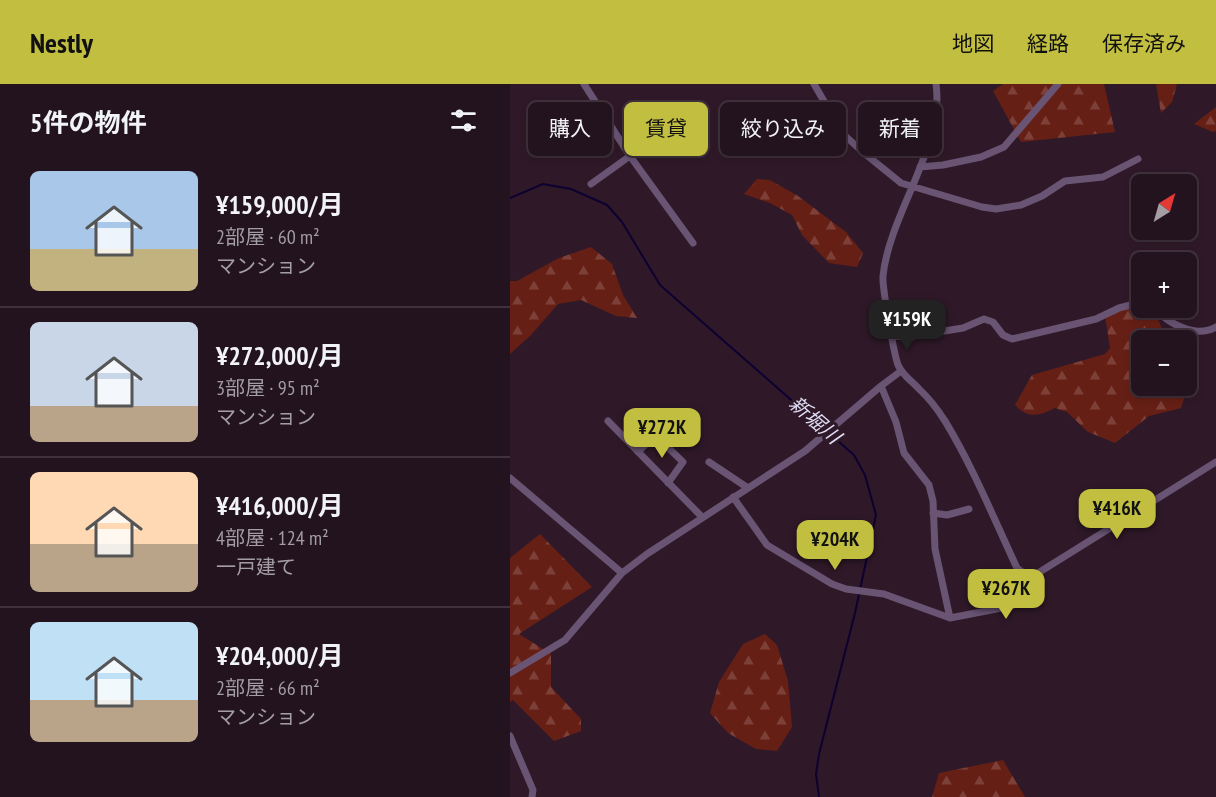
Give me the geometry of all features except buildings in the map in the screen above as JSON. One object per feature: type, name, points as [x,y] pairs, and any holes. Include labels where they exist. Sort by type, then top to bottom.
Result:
[{"type":"street","points":[[584,84],[624,147]]},
{"type":"street","points":[[814,84],[828,111],[852,143],[901,183],[996,209],[1021,205],[1042,196],[1065,181],[1103,177],[1138,159]]},
{"type":"street","points":[[936,84],[933,125],[889,251],[883,277],[896,359],[901,371],[944,420],[963,453],[1017,568],[1030,578]]},
{"type":"street","points":[[920,167],[944,165],[981,157],[1004,147],[1058,84]]},
{"type":"street","points":[[591,184],[630,156],[693,243]]},
{"type":"street","points":[[893,336],[963,328],[984,319],[993,322],[1003,335],[1012,339],[1096,319],[1131,305]]},
{"type":"street","points":[[1165,318],[1192,330],[1209,331],[1216,327]]},
{"type":"street","points":[[510,673],[565,640],[622,573],[647,554],[805,451],[901,371]]},
{"type":"street","points":[[881,386],[896,422],[904,453],[929,485],[933,501],[935,549],[950,618]]},
{"type":"street","points":[[608,421],[702,518]]},
{"type":"street","points":[[638,452],[655,435],[683,462],[668,483]]},
{"type":"street","points":[[709,462],[748,488]]},
{"type":"street","points":[[733,497],[767,545],[832,584],[846,589],[884,594],[950,618],[1012,606],[1019,600],[1030,578],[1216,462]]},
{"type":"street","points":[[510,477],[622,573]]},
{"type":"street","points":[[933,513],[947,515],[969,509]]},
{"type":"street","points":[[510,736],[532,790],[532,797]]},
{"type":"green space","points":[[1003,84],[1104,84],[1115,132],[1021,142],[993,91]]},
{"type":"green space","points":[[1156,84],[1177,84],[1172,102],[1161,113]]},
{"type":"green space","points":[[1216,107],[1216,131],[1213,132],[1194,124]]},
{"type":"green space","points":[[757,179],[770,180],[798,196],[846,232],[863,253],[857,267],[829,263],[802,235],[792,215],[770,203],[744,194]]},
{"type":"green space","points":[[591,247],[612,264],[623,295],[637,318],[616,316],[581,300],[558,304],[531,335],[510,354],[510,281],[517,281],[559,258]]},
{"type":"green space","points":[[1131,304],[1131,318],[1158,318],[1162,330],[1131,330],[1131,396],[1185,396],[1181,408],[1149,416],[1115,443],[1088,432],[1067,412],[1055,408],[1034,415],[1015,405],[1032,375],[1105,354],[1110,348],[1105,316]]},
{"type":"green space","points":[[540,534],[592,587],[519,634],[551,654],[551,687],[581,719],[581,731],[554,741],[513,700],[510,702],[510,558]]},
{"type":"green space","points":[[765,634],[777,645],[788,681],[792,727],[777,751],[756,749],[728,733],[710,713],[719,682],[743,644]]},
{"type":"green space","points":[[1003,760],[1025,797],[932,797],[939,773]]},
{"type":"waterway","name":"新堀川","points":[[510,198],[543,184],[571,189],[607,205],[622,222],[660,285],[854,455],[865,475],[876,515],[855,613],[819,754],[816,774],[819,797]]}]
